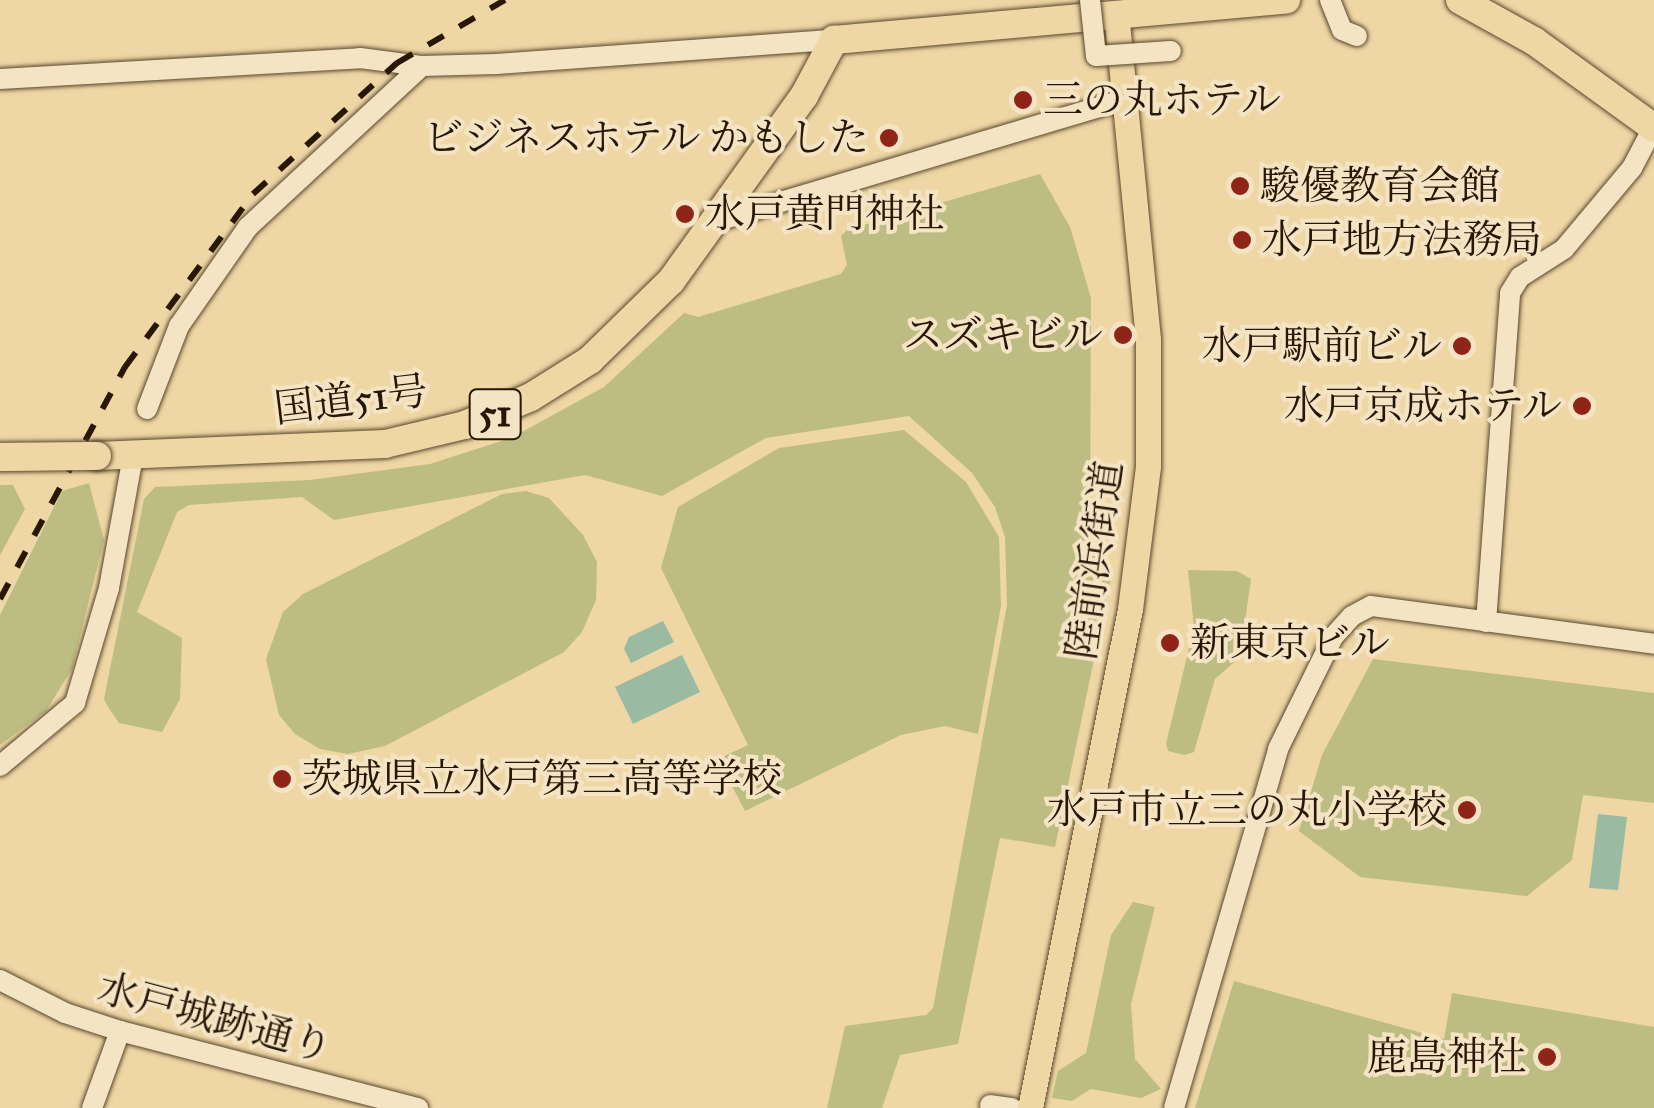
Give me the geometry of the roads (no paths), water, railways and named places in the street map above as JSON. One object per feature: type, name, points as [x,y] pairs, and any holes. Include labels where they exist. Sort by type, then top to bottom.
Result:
[{"type":"highway","points":[[834,40],[1286,0]]},
{"type":"highway","points":[[1460,0],[1534,40],[1654,127]]},
{"type":"highway","name":"国道51号","points":[[0,457],[134,456],[384,444],[498,412],[616,339],[716,221],[804,96],[834,40]]},
{"type":"main road","name":"陸前浜街道","points":[[1030,1108],[1142,535],[1148,339],[1116,15]]},
{"type":"street","points":[[1090,0],[1096,56],[1171,51]]},
{"type":"street","points":[[1330,0],[1345,36]]},
{"type":"street","points":[[0,79],[360,58],[422,66],[834,40]]},
{"type":"street","points":[[147,409],[179,326],[248,228],[422,66]]},
{"type":"street","points":[[716,221],[1126,98]]},
{"type":"street","points":[[1486,622],[1510,292],[1520,277],[1564,249],[1632,168],[1654,127]]},
{"type":"street","points":[[0,766],[75,703],[108,588],[134,456]]},
{"type":"street","points":[[1174,1108],[1278,750],[1333,638],[1370,606],[1654,644]]},
{"type":"street","name":"水戸城跡通り","points":[[0,980],[65,1013],[120,1030],[418,1108]]},
{"type":"street","points":[[92,1108],[120,1030]]},
{"type":"railway","points":[[0,599],[125,367],[253,194],[397,63],[505,0]]},
{"type":"place","name":"三の丸ホテル","points":[[1023,100]]},
{"type":"place","name":"ビジネスホテル かもした","points":[[889,138]]},
{"type":"place","name":"駿優教育会館","points":[[1240,186]]},
{"type":"place","name":"水戸黄門神社","points":[[685,214]]},
{"type":"place","name":"水戸地方法務局","points":[[1242,240]]},
{"type":"place","name":"スズキビル","points":[[1123,335]]},
{"type":"place","name":"水戸駅前ビル","points":[[1462,346]]},
{"type":"place","name":"水戸京成ホテル","points":[[1582,406]]},
{"type":"place","name":"新東京ビル","points":[[1170,643]]},
{"type":"place","name":"茨城県立水戸第三高等学校","points":[[282,779]]},
{"type":"place","name":"水戸市立三の丸小学校","points":[[1467,810]]},
{"type":"place","name":"鹿島神社","points":[[1547,1057]]}]
